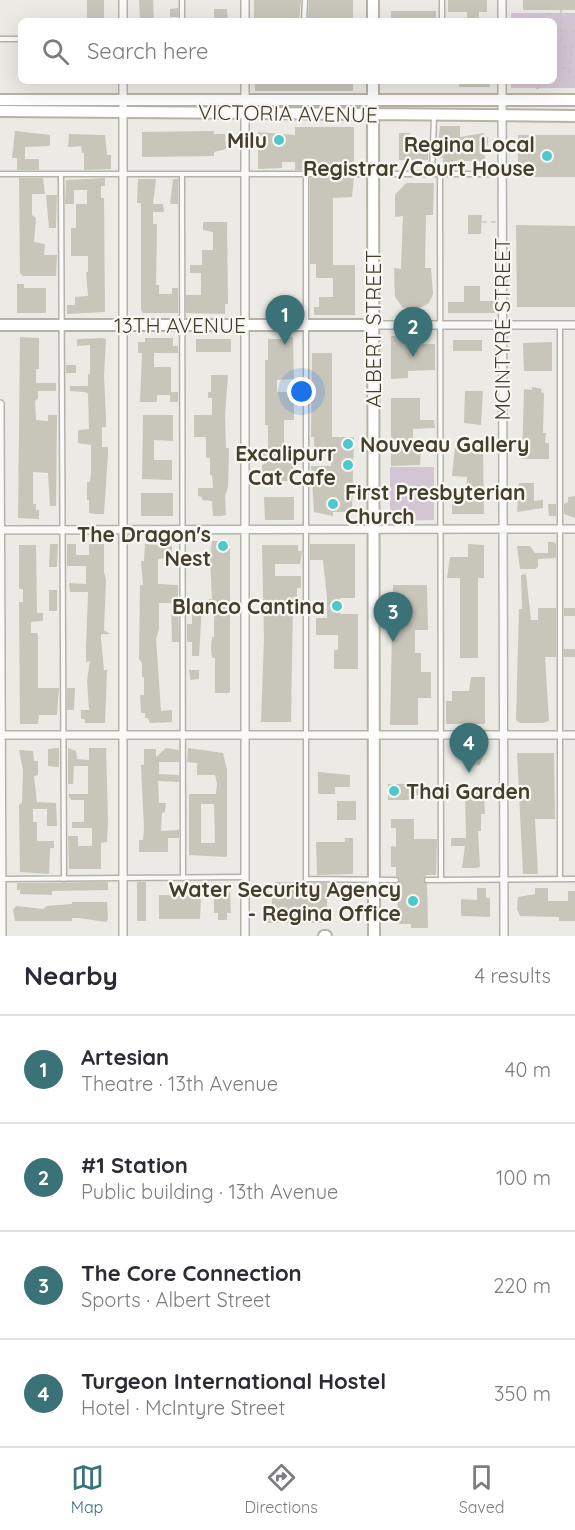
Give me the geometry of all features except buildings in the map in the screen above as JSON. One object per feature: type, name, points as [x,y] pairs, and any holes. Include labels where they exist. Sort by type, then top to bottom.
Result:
[{"type":"main road","points":[[373,0],[373,18]]},
{"type":"main road","name":"ALBERT STREET","points":[[373,84],[374,936]]},
{"type":"main road","name":"VICTORIA AVENUE","points":[[0,100],[575,100]]},
{"type":"main road","name":"VICTORIA AVENUE","points":[[0,111],[575,116]]},
{"type":"main road","name":"13TH AVENUE","points":[[0,325],[373,325]]},
{"type":"street","points":[[123,0],[123,18]]},
{"type":"street","points":[[245,0],[245,18]]},
{"type":"street","points":[[502,0],[502,18]]},
{"type":"street","points":[[123,84],[123,936]]},
{"type":"street","points":[[245,84],[245,936]]},
{"type":"street","name":"MCINTYRE STREET","points":[[502,84],[501,735],[504,936]]},
{"type":"street","name":"13TH AVENUE","points":[[373,325],[575,325]]},
{"type":"street","points":[[0,404],[2,936]]},
{"type":"street","points":[[0,530],[575,529]]},
{"type":"street","points":[[1,735],[575,735]]},
{"type":"lane","points":[[182,0],[182,18]]},
{"type":"lane","points":[[304,18],[305,0]]},
{"type":"lane","points":[[442,0],[442,18]]},
{"type":"lane","points":[[0,39],[18,39]]},
{"type":"lane","points":[[432,174],[434,115]]},
{"type":"lane","points":[[0,174],[502,174]]},
{"type":"lane","points":[[61,174],[64,879]]},
{"type":"lane","points":[[182,174],[183,878]]},
{"type":"lane","points":[[306,174],[306,879],[396,880]]},
{"type":"lane","points":[[440,174],[438,325],[441,880]]},
{"type":"lane","points":[[560,325],[560,879]]},
{"type":"lane","points":[[1,879],[245,878]]},
{"type":"lane","points":[[427,880],[575,879]]},
{"type":"path","points":[[561,12],[561,46]]},
{"type":"path","points":[[543,18],[547,13],[574,14]]},
{"type":"path","points":[[557,30],[575,30]]},
{"type":"path","points":[[569,50],[575,44]]},
{"type":"path","points":[[557,47],[561,46],[569,50],[572,58],[567,68]]},
{"type":"path","points":[[557,68],[567,68]]},
{"type":"path","points":[[567,68],[575,78]]},
{"type":"path","points":[[537,89],[541,84]]},
{"type":"path","points":[[482,222],[502,222]]},
{"type":"shaded area","points":[[511,13],[575,13],[575,88],[511,88],[511,84],[557,84],[557,18],[511,18]]},
{"type":"shaded area","points":[[390,467],[434,467],[434,520],[390,521]]},
{"type":"place","name":"Milu","points":[[279,140]]},
{"type":"place","name":"Regina Local Registrar/Court House","points":[[547,156]]},
{"type":"place","name":"Artesian","points":[[285,345]]},
{"type":"place","name":"#1 Station","points":[[413,357]]},
{"type":"place","name":"Nouveau Gallery","points":[[348,444]]},
{"type":"place","name":"Excalipurr Cat Cafe","points":[[348,465]]},
{"type":"place","name":"First Presbyterian Church","points":[[333,504]]},
{"type":"place","name":"The Dragon's Nest","points":[[223,546]]},
{"type":"place","name":"Blanco Cantina","points":[[337,606]]},
{"type":"place","name":"The Core Connection","points":[[393,642]]},
{"type":"place","name":"Turgeon International Hostel","points":[[469,773]]},
{"type":"place","name":"Thai Garden","points":[[394,791]]},
{"type":"place","name":"Water Security Agency - Regina Office","points":[[413,901]]}]
